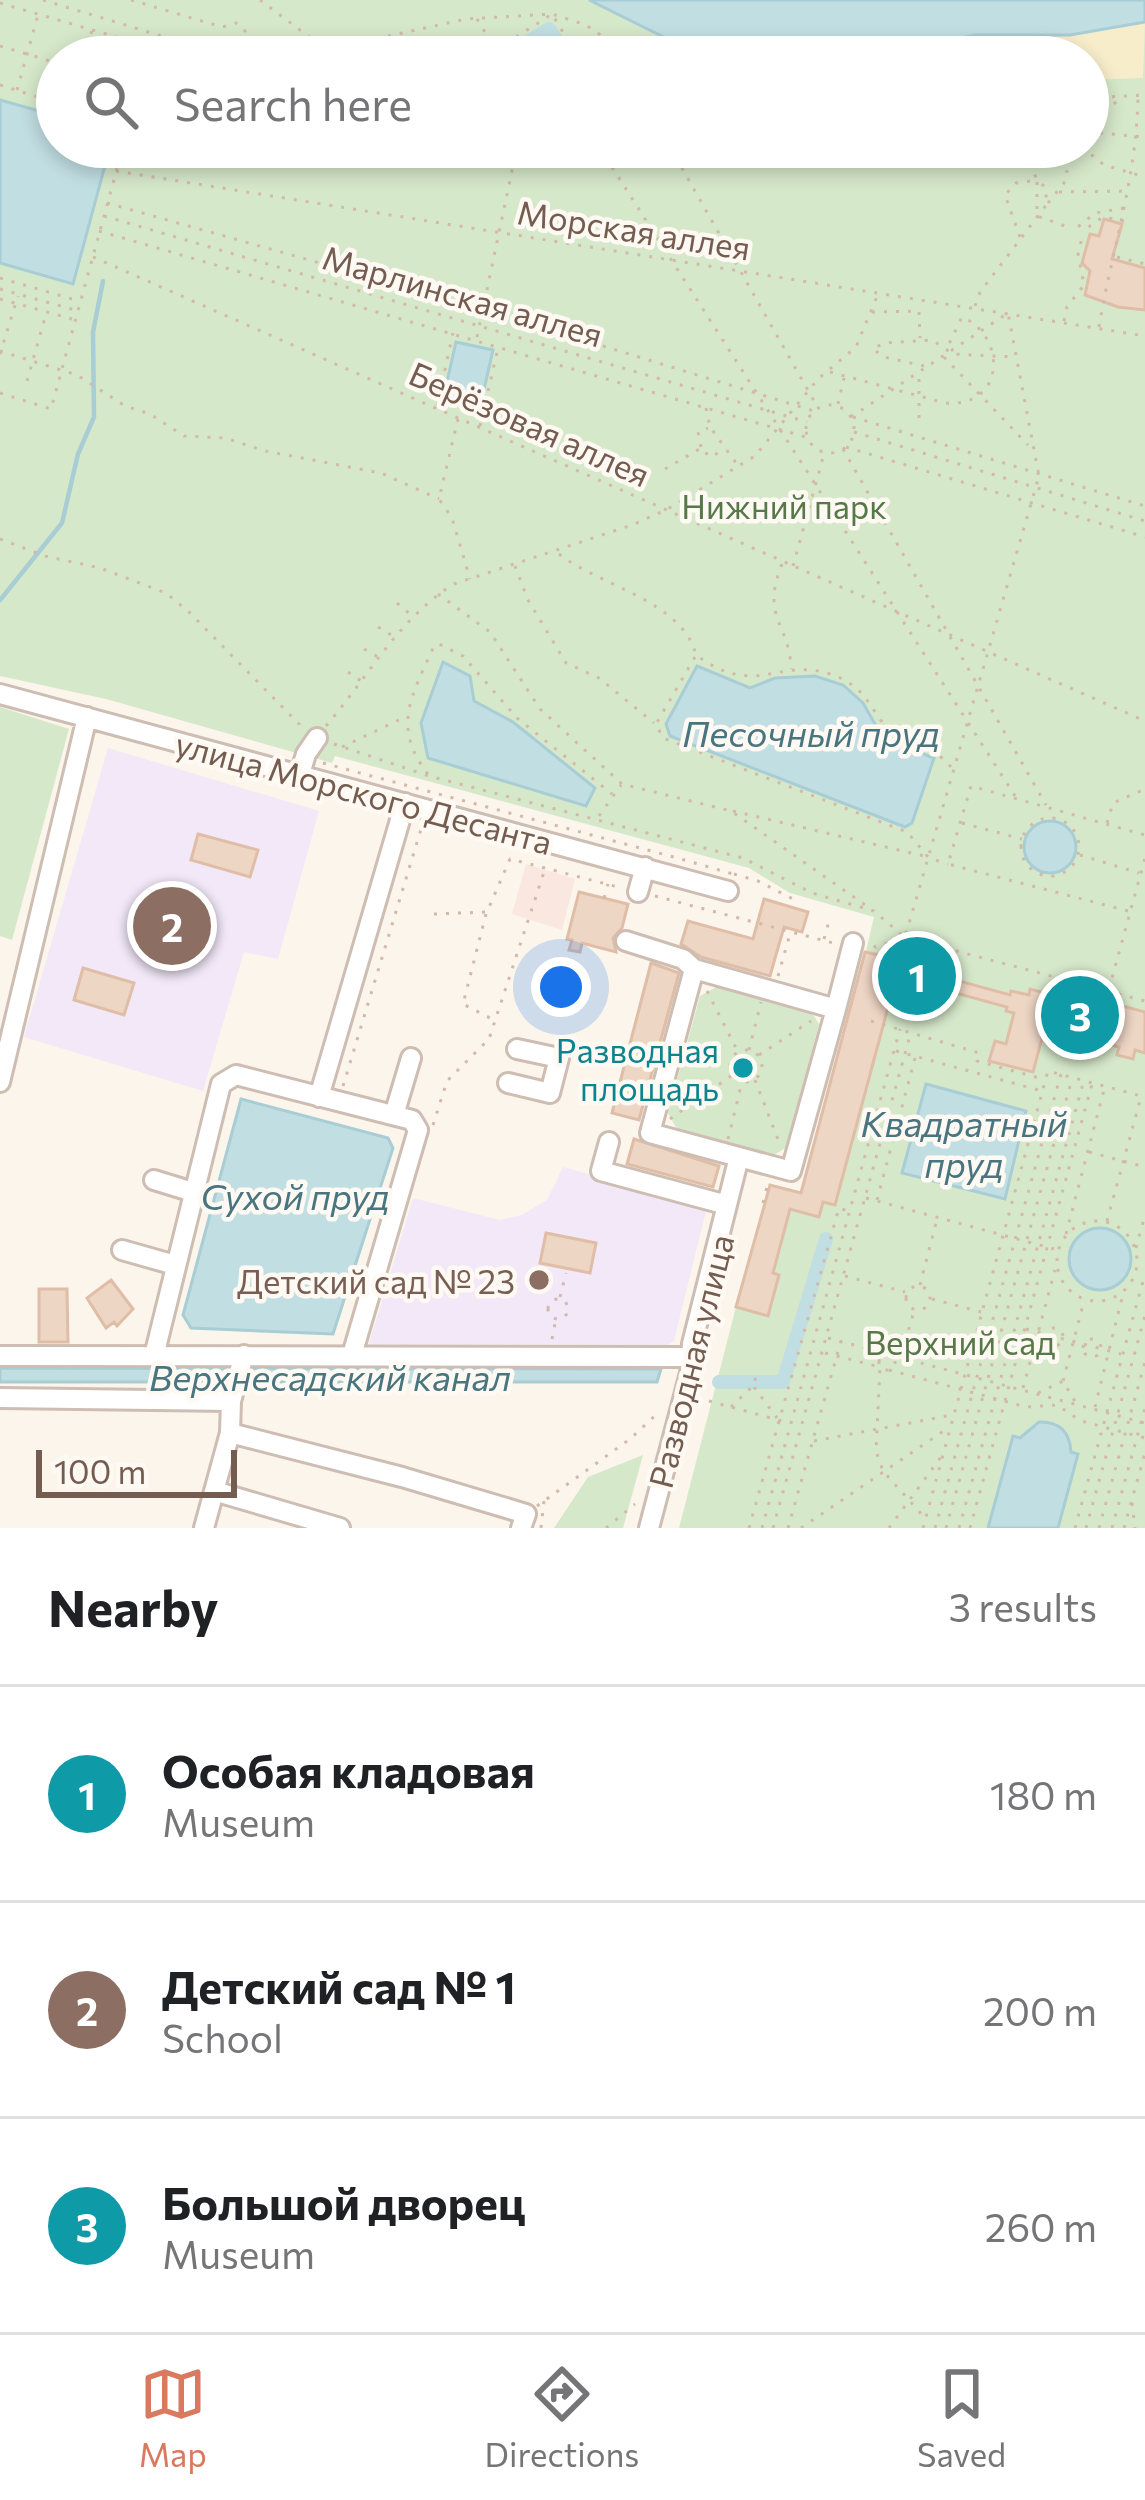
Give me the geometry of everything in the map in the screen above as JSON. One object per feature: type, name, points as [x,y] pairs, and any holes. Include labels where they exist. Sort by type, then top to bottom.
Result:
[{"type":"street","name":"улица Морского Десанта","points":[[5,695],[302,767],[405,803],[645,867],[730,882]]},
{"type":"street","points":[[0,1082],[87,717]]},
{"type":"street","points":[[302,767],[317,738]]},
{"type":"street","points":[[319,1096],[405,803]]},
{"type":"street","points":[[638,892],[645,867]]},
{"type":"street","points":[[626,941],[683,959],[694,970],[836,1009]]},
{"type":"street","points":[[694,970],[650,1133],[734,1150],[791,1172],[836,1009],[860,944]]},
{"type":"street","points":[[508,1083],[550,1093],[559,1058],[517,1049]]},
{"type":"street","points":[[394,1115],[411,1058]]},
{"type":"street","points":[[154,1356],[221,1084],[236,1075],[412,1120],[418,1130],[352,1355]]},
{"type":"street","points":[[609,1142],[602,1171],[728,1200]]},
{"type":"street","name":"Разводная улица","points":[[649,1528],[690,1373],[728,1200],[734,1150]]},
{"type":"street","points":[[154,1180],[193,1192]]},
{"type":"street","points":[[122,1250],[175,1265]]},
{"type":"street","points":[[0,1356],[243,1360],[352,1355],[691,1357]]},
{"type":"street","points":[[203,1528],[230,1433],[232,1394],[243,1360]]},
{"type":"street","points":[[0,1398],[232,1394]]},
{"type":"street","points":[[230,1433],[530,1523]]},
{"type":"street","points":[[214,1492],[340,1528]]},
{"type":"path","points":[[43,0],[156,36]]},
{"type":"path","points":[[131,0],[222,27],[236,23],[245,36]]},
{"type":"path","points":[[260,0],[308,36]]},
{"type":"path","points":[[0,3],[113,36]]},
{"type":"path","points":[[17,90],[39,14]]},
{"type":"path","points":[[393,36],[477,19],[552,14],[602,36]]},
{"type":"path","points":[[518,36],[552,14]]},
{"type":"path","points":[[552,14],[565,36]]},
{"type":"path","points":[[477,19],[487,36]]},
{"type":"path","points":[[90,36],[92,29]]},
{"type":"path","points":[[0,46],[36,57]]},
{"type":"path","points":[[0,85],[36,96]]},
{"type":"path","points":[[1099,329],[1127,208],[1142,95],[1109,98]]},
{"type":"path","points":[[1109,109],[1120,98]]},
{"type":"path","points":[[1109,133],[1145,137]]},
{"type":"path","points":[[1109,166],[1145,176]]},
{"type":"path","points":[[0,393],[51,409],[117,168]]},
{"type":"path","points":[[476,339],[512,168]]},
{"type":"path","points":[[612,168],[1017,799]]},
{"type":"path","points":[[682,168],[816,409]]},
{"type":"path","points":[[1032,168],[1037,180],[1037,216]]},
{"type":"path","points":[[975,308],[980,292],[1059,192],[1069,168]]},
{"type":"path","name":"Морская аллея","points":[[116,171],[1145,336]]},
{"type":"path","points":[[1021,239],[1005,196],[1016,183],[1037,180],[1045,187],[1047,204]]},
{"type":"path","points":[[1059,192],[1130,191]]},
{"type":"path","points":[[107,203],[483,309],[796,405],[837,406],[851,417],[1145,506]]},
{"type":"path","points":[[1124,221],[1109,217],[1087,228],[1078,226],[1103,210],[1127,208]]},
{"type":"path","name":"Марлинская аллея","points":[[104,216],[808,422]]},
{"type":"path","points":[[1037,216],[1065,226]]},
{"type":"path","points":[[99,231],[706,406],[808,439],[824,452]]},
{"type":"path","points":[[1064,323],[1067,307],[1084,285],[1078,254],[1082,238]]},
{"type":"path","points":[[1115,256],[1145,264]]},
{"type":"path","name":"Берёзовая аллея","points":[[93,257],[1145,721]]},
{"type":"path","points":[[0,278],[79,301]]},
{"type":"path","points":[[0,289],[76,310]]},
{"type":"path","points":[[317,738],[394,637],[438,594],[666,510],[768,444],[808,389],[856,347],[879,292]]},
{"type":"path","points":[[19,294],[0,352],[93,382],[125,406],[150,414],[184,436],[225,438],[265,451],[381,473],[439,500],[452,518],[470,579]]},
{"type":"path","points":[[0,299],[74,320]]},
{"type":"path","points":[[870,312],[919,311],[920,340]]},
{"type":"path","points":[[27,381],[47,312]]},
{"type":"path","points":[[851,417],[1008,313],[1039,476],[904,937]]},
{"type":"path","points":[[828,371],[956,404],[982,395],[992,379],[992,356],[980,331],[962,317],[946,352]]},
{"type":"path","points":[[437,408],[453,332]]},
{"type":"path","points":[[873,349],[884,343],[932,340],[1032,448]]},
{"type":"path","points":[[480,426],[499,346]]},
{"type":"path","points":[[856,347],[926,366]]},
{"type":"path","points":[[946,352],[1016,357]]},
{"type":"path","points":[[919,418],[920,370]]},
{"type":"path","points":[[837,406],[844,376]]},
{"type":"path","points":[[706,406],[710,427],[739,467]]},
{"type":"path","points":[[808,439],[808,422],[816,409]]},
{"type":"path","points":[[844,448],[854,432],[851,417]]},
{"type":"path","points":[[439,500],[459,418]]},
{"type":"path","points":[[710,427],[698,432],[701,448],[710,457],[726,449]]},
{"type":"path","points":[[854,432],[1145,521]]},
{"type":"path","points":[[665,469],[701,448]]},
{"type":"path","points":[[844,448],[1047,807]]},
{"type":"path","points":[[824,452],[844,448],[1145,536]]},
{"type":"path","points":[[793,566],[824,452]]},
{"type":"path","points":[[0,539],[45,556],[100,568],[178,602],[282,710],[317,738],[429,776],[743,858],[812,893],[874,911]]},
{"type":"path","points":[[558,553],[672,620],[694,644],[696,656],[656,724]]},
{"type":"path","points":[[783,562],[771,605],[790,655],[791,671]]},
{"type":"path","points":[[515,566],[528,600],[566,662],[598,678],[656,724],[663,738],[907,832],[929,857]]},
{"type":"path","points":[[438,594],[490,632],[550,720],[622,784],[929,857],[1128,911]]},
{"type":"path","points":[[397,603],[412,616]]},
{"type":"path","points":[[378,627],[394,637]]},
{"type":"path","points":[[429,776],[412,752],[405,717],[434,646],[464,656],[517,718],[612,794]]},
{"type":"path","points":[[364,649],[379,658]]},
{"type":"path","points":[[696,656],[744,678],[818,670],[851,684],[877,709],[891,732],[935,751],[953,768]]},
{"type":"path","points":[[348,672],[363,682]]},
{"type":"path","points":[[342,747],[405,717]]},
{"type":"path","points":[[302,767],[349,768],[681,859]]},
{"type":"path","points":[[597,820],[622,784]]},
{"type":"path","points":[[948,864],[971,786],[1145,835]]},
{"type":"path","points":[[1107,824],[1113,803],[1145,789]]},
{"type":"path","points":[[342,1086],[428,809]]},
{"type":"path","points":[[731,811],[904,937],[1145,1001]]},
{"type":"path","points":[[1059,819],[1061,811]]},
{"type":"path","points":[[1059,819],[1077,836],[1078,855],[1061,874],[1041,874],[1023,858],[1022,839],[1039,820],[1059,819]]},
{"type":"path","points":[[960,822],[1022,839]]},
{"type":"path","points":[[1078,855],[1139,872]]},
{"type":"path","points":[[1109,991],[1145,858]]},
{"type":"path","points":[[428,1139],[447,1082],[480,1052],[497,1022],[546,868]]},
{"type":"path","points":[[1038,889],[1041,874]]},
{"type":"path","points":[[730,882],[758,881],[797,901]]},
{"type":"path","points":[[604,898],[608,884]]},
{"type":"path","points":[[487,912],[463,1004],[497,1022]]},
{"type":"path","points":[[823,940],[829,920]]},
{"type":"path","points":[[748,1050],[766,980],[776,983],[791,932]]},
{"type":"path","points":[[860,944],[876,947],[904,937]]},
{"type":"path","points":[[708,992],[738,1052]]},
{"type":"path","points":[[759,1055],[815,1018]]},
{"type":"path","points":[[871,1021],[979,1052],[977,1060],[1046,1079]]},
{"type":"path","points":[[762,1528],[900,1029]]},
{"type":"path","points":[[773,1528],[911,1032]]},
{"type":"path","points":[[894,1051],[1042,1091]]},
{"type":"path","points":[[755,1081],[742,1082],[733,1075],[731,1061],[738,1052],[759,1055],[763,1066],[755,1081],[782,1150]]},
{"type":"path","points":[[876,1201],[915,1057]]},
{"type":"path","points":[[922,1528],[1048,1071],[1143,1096],[1107,1222]]},
{"type":"path","points":[[935,1528],[1061,1074]]},
{"type":"path","points":[[670,1119],[733,1075]]},
{"type":"path","points":[[946,1528],[1072,1077]]},
{"type":"path","points":[[959,1528],[1084,1080]]},
{"type":"path","points":[[734,1150],[742,1082]]},
{"type":"path","points":[[970,1528],[1092,1083]]},
{"type":"path","points":[[1023,1390],[1105,1086]]},
{"type":"path","points":[[1087,1152],[1145,1166]]},
{"type":"path","points":[[865,1198],[1058,1250]]},
{"type":"path","points":[[749,1528],[839,1208],[850,1211]]},
{"type":"path","points":[[1094,1409],[1124,1291],[1136,1271],[1135,1250],[1145,1215]]},
{"type":"path","points":[[843,1275],[907,1293],[920,1286],[938,1217]]},
{"type":"path","points":[[1065,1235],[1081,1224],[1107,1222],[1121,1229],[1135,1250]]},
{"type":"path","points":[[1056,1266],[1065,1287],[1084,1300],[1106,1301],[1124,1291]]},
{"type":"path","points":[[1075,1528],[1145,1274],[1136,1271]]},
{"type":"path","points":[[560,1298],[566,1273]]},
{"type":"path","points":[[920,1286],[930,1298],[982,1312]]},
{"type":"path","points":[[907,1293],[914,1309],[925,1308],[930,1298]]},
{"type":"path","points":[[550,1347],[556,1319],[568,1311],[560,1298]]},
{"type":"path","points":[[556,1319],[547,1307],[560,1298]]},
{"type":"path","points":[[1077,1405],[1064,1381],[1084,1300]]},
{"type":"path","points":[[901,1357],[914,1309]]},
{"type":"path","points":[[1086,1528],[1145,1316]]},
{"type":"path","points":[[1024,1329],[1123,1354]]},
{"type":"path","points":[[1042,1333],[1054,1346],[1064,1339]]},
{"type":"path","points":[[826,1337],[1143,1422]]},
{"type":"path","points":[[788,1528],[842,1341]]},
{"type":"path","points":[[1084,1344],[1085,1354],[1092,1358],[1102,1349]]},
{"type":"path","points":[[822,1352],[1026,1407],[1057,1406],[1081,1421],[1145,1438]]},
{"type":"path","points":[[890,1354],[881,1357],[875,1429],[883,1471],[925,1518]]},
{"type":"path","points":[[889,1370],[896,1364],[890,1354]]},
{"type":"path","points":[[1099,1528],[1145,1362]]},
{"type":"path","points":[[731,1407],[753,1386],[758,1371]]},
{"type":"path","points":[[1036,1394],[1064,1381]]},
{"type":"path","points":[[753,1386],[779,1420]]},
{"type":"path","points":[[710,1401],[791,1424]]},
{"type":"path","points":[[1112,1528],[1145,1408]]},
{"type":"path","points":[[530,1523],[544,1501],[659,1412]]},
{"type":"path","points":[[812,1441],[954,1414]]},
{"type":"path","points":[[801,1528],[951,1426]]},
{"type":"path","points":[[889,1528],[943,1454]]},
{"type":"path","points":[[1124,1528],[1145,1456]]},
{"type":"path","points":[[1139,1473],[1145,1483]]},
{"type":"path","points":[[530,1523],[544,1501]]},
{"type":"path","points":[[1132,1501],[1135,1528]]},
{"type":"path","points":[[606,1528],[635,1504]]},
{"type":"shaded area","points":[[108,748],[319,811],[278,959],[244,952],[203,1091],[24,1037]]},
{"type":"shaded area","points":[[526,864],[575,879],[562,930],[512,914]]},
{"type":"shaded area","name":"Детский сад № 23","points":[[563,1167],[707,1207],[674,1341],[667,1345],[369,1344],[413,1198],[500,1220],[522,1215],[547,1200]]},
{"type":"green space","name":"Нижний парк","points":[[0,0],[589,0],[662,36],[36,36],[36,168],[1109,168],[1109,36],[970,36],[1070,35],[1145,22],[1145,1012],[1115,1004],[1113,1011],[1030,990],[1029,995],[1012,991],[1010,995],[948,978],[948,974],[908,960],[862,968],[874,917],[790,893],[749,868],[335,756],[332,763],[106,699],[0,676]]},
{"type":"green space","points":[[0,707],[69,729],[12,940],[0,936]]},
{"type":"green space","name":"Верхний сад","points":[[895,982],[926,993],[945,990],[1007,1007],[1014,1013],[1006,1044],[995,1041],[989,1060],[1045,1027],[1119,1047],[1132,1059],[1135,1050],[1145,1053],[1145,1528],[679,1528],[736,1307],[768,1315],[779,1275],[773,1273],[790,1209],[819,1217],[823,1202],[836,1204],[868,1086],[855,1082],[878,1051],[873,1012],[887,1015]]},
{"type":"green space","name":"Разводная площадь","points":[[718,986],[810,1010],[819,1024],[787,1147],[774,1155],[677,1129],[668,1113],[700,996]]},
{"type":"green space","points":[[643,1455],[623,1528],[554,1528],[588,1477]]},
{"type":"sand","points":[[1145,22],[1143,78],[1109,79],[1109,36],[970,36],[975,35],[1070,35]]},
{"type":"water","points":[[589,0],[1145,0],[1145,22],[1070,35],[662,36]]},
{"type":"water","points":[[0,100],[36,110],[36,168],[104,168],[73,284],[0,263]]},
{"type":"water","points":[[456,342],[493,350],[480,407],[443,399]]},
{"type":"water","points":[[443,662],[470,676],[474,701],[513,722],[595,788],[586,806],[428,758],[421,723]]},
{"type":"water","name":"Песочный пруд","points":[[697,666],[750,688],[775,678],[815,676],[843,685],[863,703],[883,738],[934,758],[912,823],[905,827],[670,736],[666,724]]},
{"type":"water","points":[[1050,821],[1069,828],[1076,847],[1069,866],[1050,873],[1031,866],[1024,847],[1031,828]]},
{"type":"water","name":"Квадратный пруд","points":[[926,1084],[1026,1111],[1005,1199],[902,1173]]},
{"type":"water","name":"Сухой пруд","points":[[241,1099],[388,1138],[393,1148],[333,1334],[191,1328],[183,1315]]},
{"type":"water","points":[[1100,1228],[1122,1237],[1131,1259],[1122,1281],[1100,1290],[1078,1281],[1069,1259],[1078,1237]]},
{"type":"water","name":"Верхнесадский канал","points":[[0,1368],[661,1369],[657,1382],[0,1382]]},
{"type":"water","points":[[1039,1422],[1062,1429],[1071,1452],[1078,1454],[1058,1528],[988,1528],[1013,1436],[1020,1438]]},
{"type":"building","points":[[1104,219],[1122,224],[1112,259],[1145,268],[1145,310],[1118,307],[1085,295],[1090,271],[1082,263],[1090,234],[1099,236]]},
{"type":"building","points":[[198,834],[258,850],[250,877],[191,860]]},
{"type":"building","points":[[579,892],[628,904],[622,928],[613,938],[616,952],[582,943],[580,952],[569,950],[572,940],[567,939]]},
{"type":"building","points":[[764,899],[808,912],[802,932],[784,927],[770,976],[701,957],[681,944],[688,921],[753,939]]},
{"type":"building","points":[[865,952],[934,967],[949,974],[948,978],[1010,995],[1011,991],[1029,995],[1030,989],[1113,1011],[1115,1004],[1145,1012],[1145,1053],[1135,1050],[1133,1059],[1117,1055],[1119,1047],[1045,1027],[1033,1072],[989,1061],[995,1041],[1006,1044],[1014,1013],[1006,1011],[1007,1007],[945,990],[944,995],[894,985],[835,1205],[823,1202],[819,1217],[790,1209],[773,1273],[779,1275],[768,1316],[736,1307],[770,1185],[801,1193]]},
{"type":"building","points":[[651,963],[679,973],[639,1120],[612,1113]]},
{"type":"building","points":[[83,968],[134,983],[124,1015],[74,1000]]},
{"type":"building","points":[[634,1139],[719,1166],[713,1187],[627,1164]]},
{"type":"building","points":[[546,1233],[596,1243],[590,1273],[540,1263]]},
{"type":"building","points":[[111,1280],[133,1309],[117,1326],[114,1322],[106,1328],[87,1298]]},
{"type":"building","points":[[39,1289],[67,1289],[68,1342],[39,1342]]},
{"type":"waterway","points":[[538,36],[549,29],[554,36]]},
{"type":"waterway","points":[[0,600],[62,523],[78,454],[94,417],[93,332],[103,281]]},
{"type":"waterway","points":[[719,1382],[783,1382],[826,1239]]},
{"type":"place","name":"Детский сад № 1","points":[[172,926]]},
{"type":"place","name":"Особая кладовая","points":[[917,976]]},
{"type":"place","name":"Большой дворец","points":[[1080,1015]]},
{"type":"place","name":"Разводная площадь","points":[[743,1068]]},
{"type":"place","name":"Детский сад № 23","points":[[539,1280]]}]
